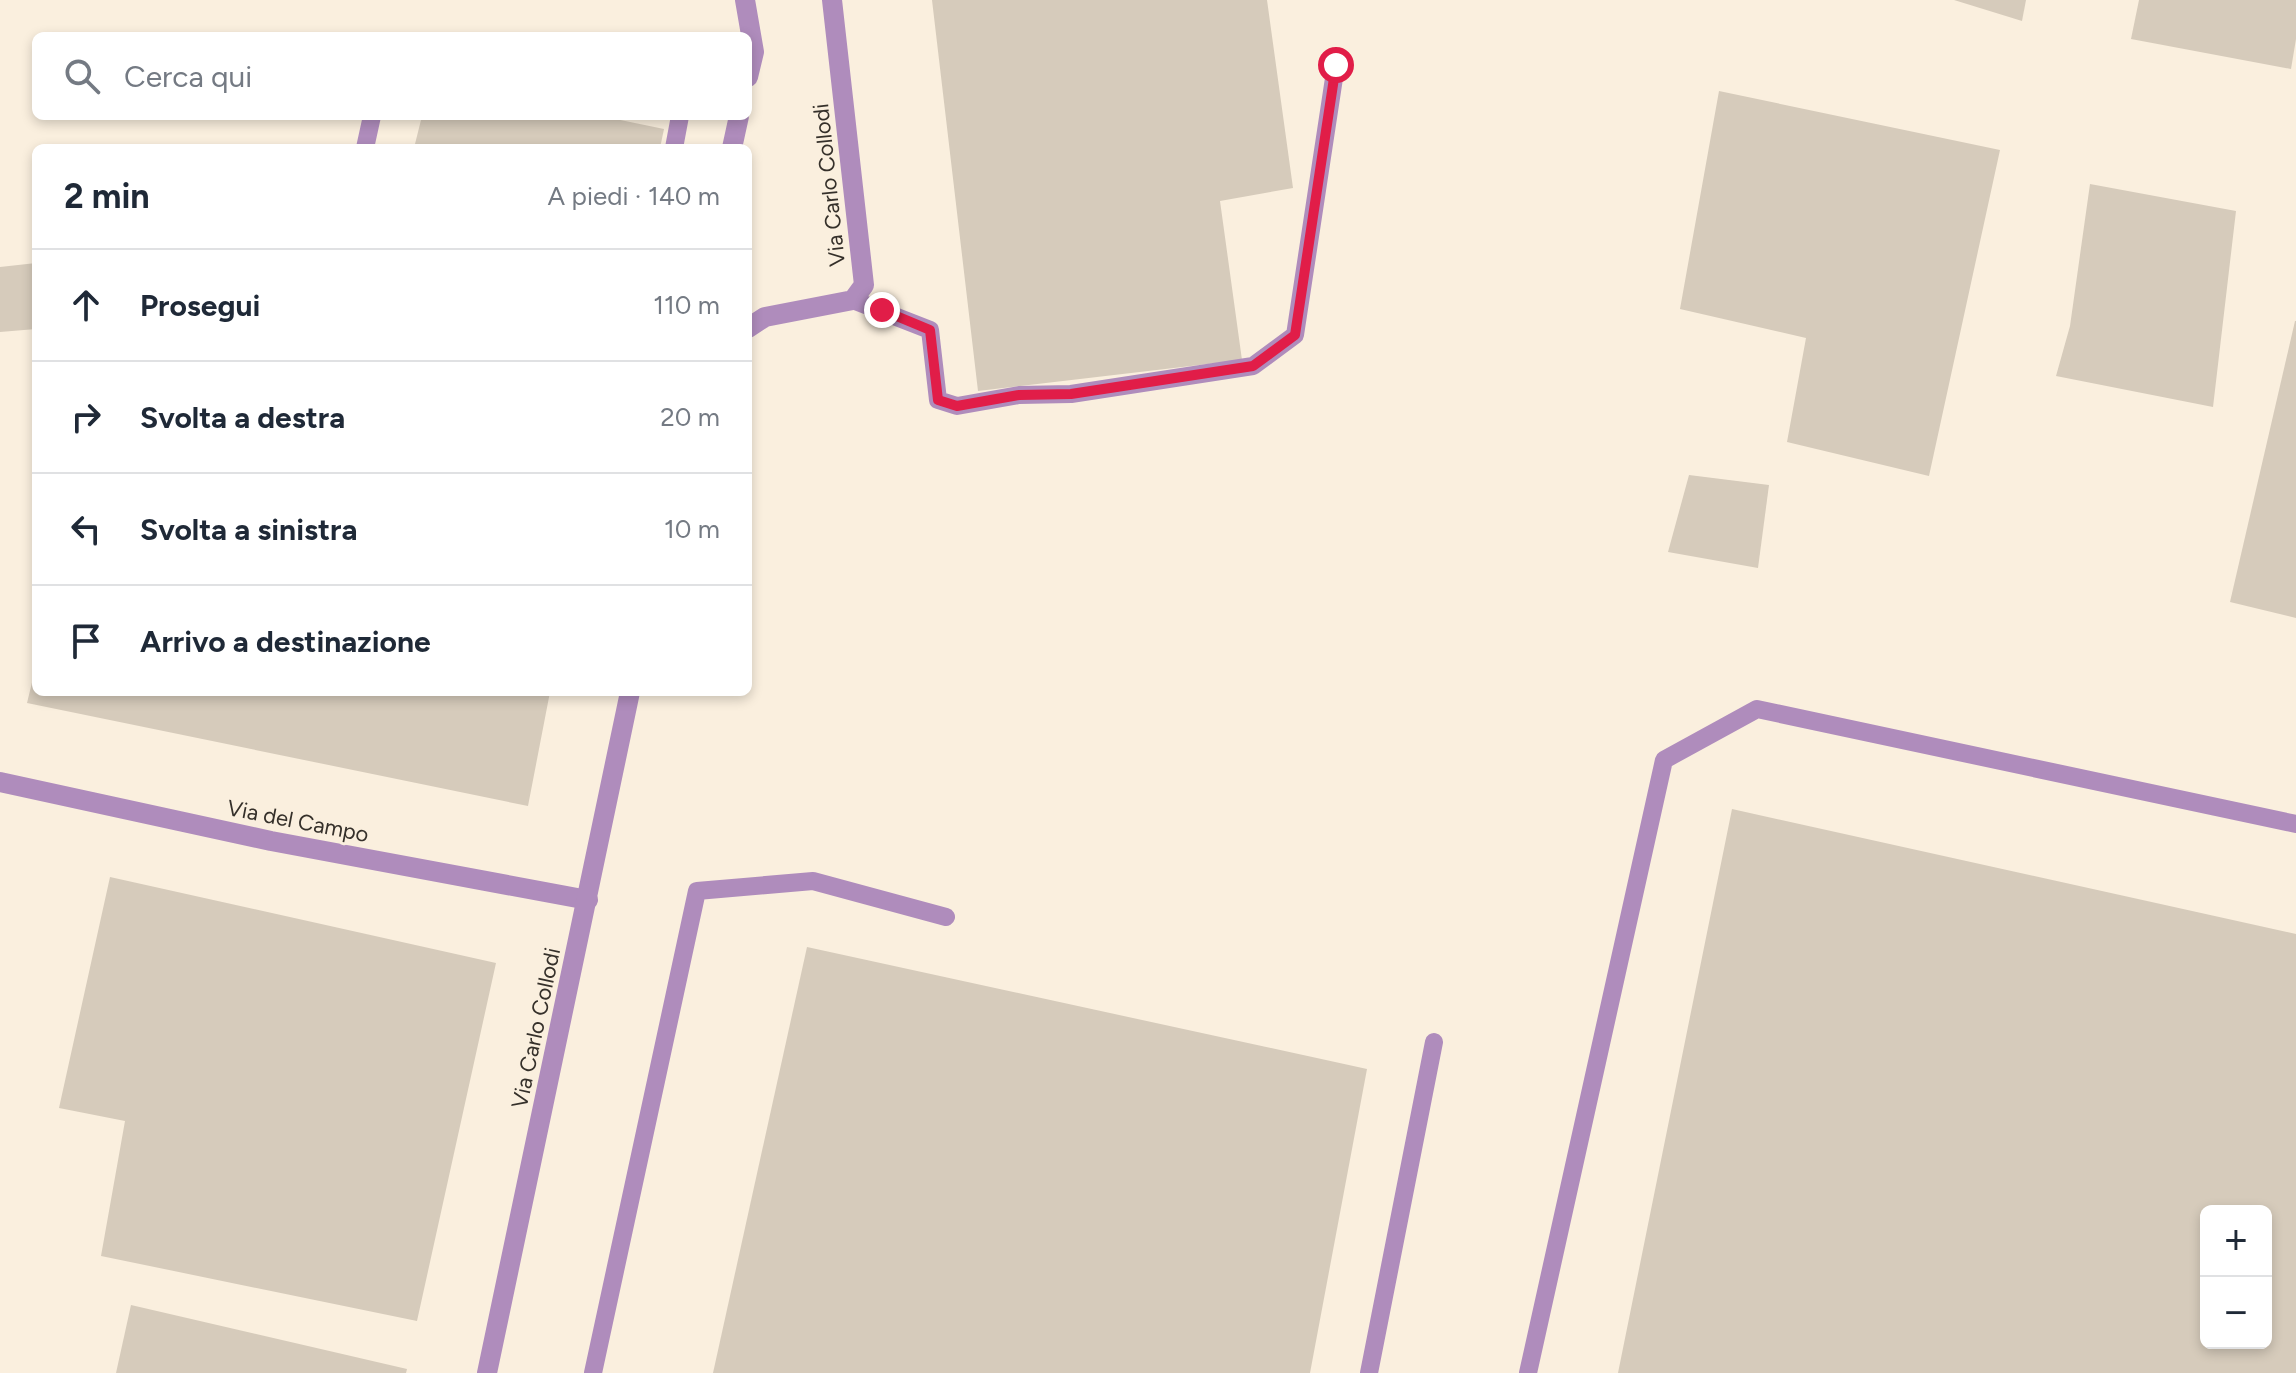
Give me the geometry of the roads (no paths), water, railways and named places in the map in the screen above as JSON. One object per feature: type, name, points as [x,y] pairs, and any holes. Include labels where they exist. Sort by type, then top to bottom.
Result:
[{"type":"street","points":[[745,0],[751,32]]},
{"type":"street","name":"Via Carlo Collodi","points":[[832,0],[864,285],[853,300]]},
{"type":"street","points":[[752,40],[752,60]]},
{"type":"street","points":[[733,144],[738,120]]},
{"type":"street","points":[[752,325],[765,317],[853,300]]},
{"type":"street","name":"Via Carlo Collodi","points":[[487,1373],[629,696]]},
{"type":"street","name":"Via del Campo","points":[[0,782],[271,841],[588,900]]},
{"type":"lane","points":[[853,300],[930,330],[938,400],[957,406],[1019,395],[1071,394],[1253,366],[1295,335],[1336,65]]},
{"type":"lane","points":[[366,144],[371,120]]},
{"type":"lane","points":[[675,144],[679,120]]},
{"type":"lane","points":[[1528,1373],[1664,760],[1757,709],[2296,824]]},
{"type":"lane","points":[[593,1373],[697,891],[813,881],[946,917]]},
{"type":"lane","points":[[1369,1373],[1434,1042]]}]
